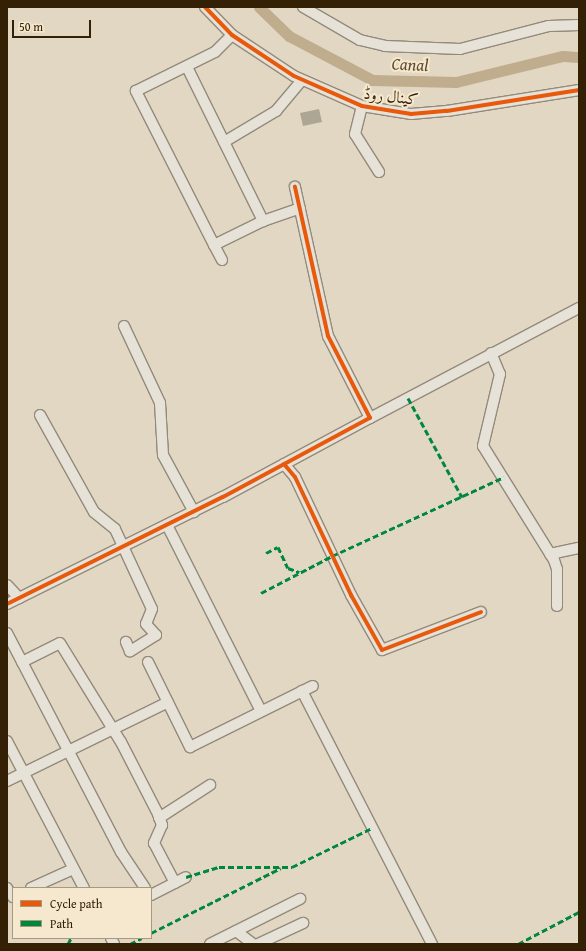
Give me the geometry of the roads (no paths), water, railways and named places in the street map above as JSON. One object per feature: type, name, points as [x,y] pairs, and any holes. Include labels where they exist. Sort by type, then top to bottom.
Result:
[{"type":"street","name":"کینال روڈ","points":[[204,7],[232,35],[302,80],[362,106],[411,114],[448,111],[579,90]]},
{"type":"street","points":[[303,7],[360,40],[385,46],[460,49],[550,26],[579,24]]},
{"type":"street","points":[[222,260],[136,91],[215,52],[232,35]]},
{"type":"street","points":[[187,67],[263,221]]},
{"type":"street","points":[[224,142],[276,111],[302,80]]},
{"type":"street","points":[[362,106],[355,134],[379,172]]},
{"type":"street","points":[[295,187],[328,336],[370,418]]},
{"type":"street","points":[[214,245],[263,221],[300,208]]},
{"type":"street","points":[[7,604],[194,512],[491,353],[579,308]]},
{"type":"street","points":[[124,326],[160,404],[162,455],[194,512]]},
{"type":"street","points":[[491,353],[500,374],[483,446],[550,554],[557,569],[557,606]]},
{"type":"street","points":[[40,415],[76,484],[94,512],[115,529],[122,548],[152,609],[146,624],[156,635],[130,651],[126,642]]},
{"type":"street","points":[[284,464],[295,477],[351,595],[382,650],[481,612]]},
{"type":"street","points":[[167,525],[261,711]]},
{"type":"street","points":[[550,554],[579,548]]},
{"type":"street","points":[[7,585],[19,598]]},
{"type":"street","points":[[7,633],[121,852],[144,887]]},
{"type":"street","points":[[22,662],[60,643],[113,730],[160,818],[162,826],[154,843],[175,883]]},
{"type":"street","points":[[148,662],[190,747],[313,686]]},
{"type":"street","points":[[302,692],[432,944]]},
{"type":"street","points":[[7,782],[168,702]]},
{"type":"street","points":[[7,741],[83,887]]},
{"type":"street","points":[[160,818],[210,785]]},
{"type":"street","points":[[34,887],[73,868]]},
{"type":"street","points":[[152,894],[186,877]]},
{"type":"street","points":[[210,944],[300,899]]},
{"type":"street","points":[[258,944],[303,923]]},
{"type":"street","points":[[236,931],[253,944]]},
{"type":"waterway","name":"Canal","points":[[259,7],[289,36],[372,80],[456,82],[563,56],[579,57]]}]
